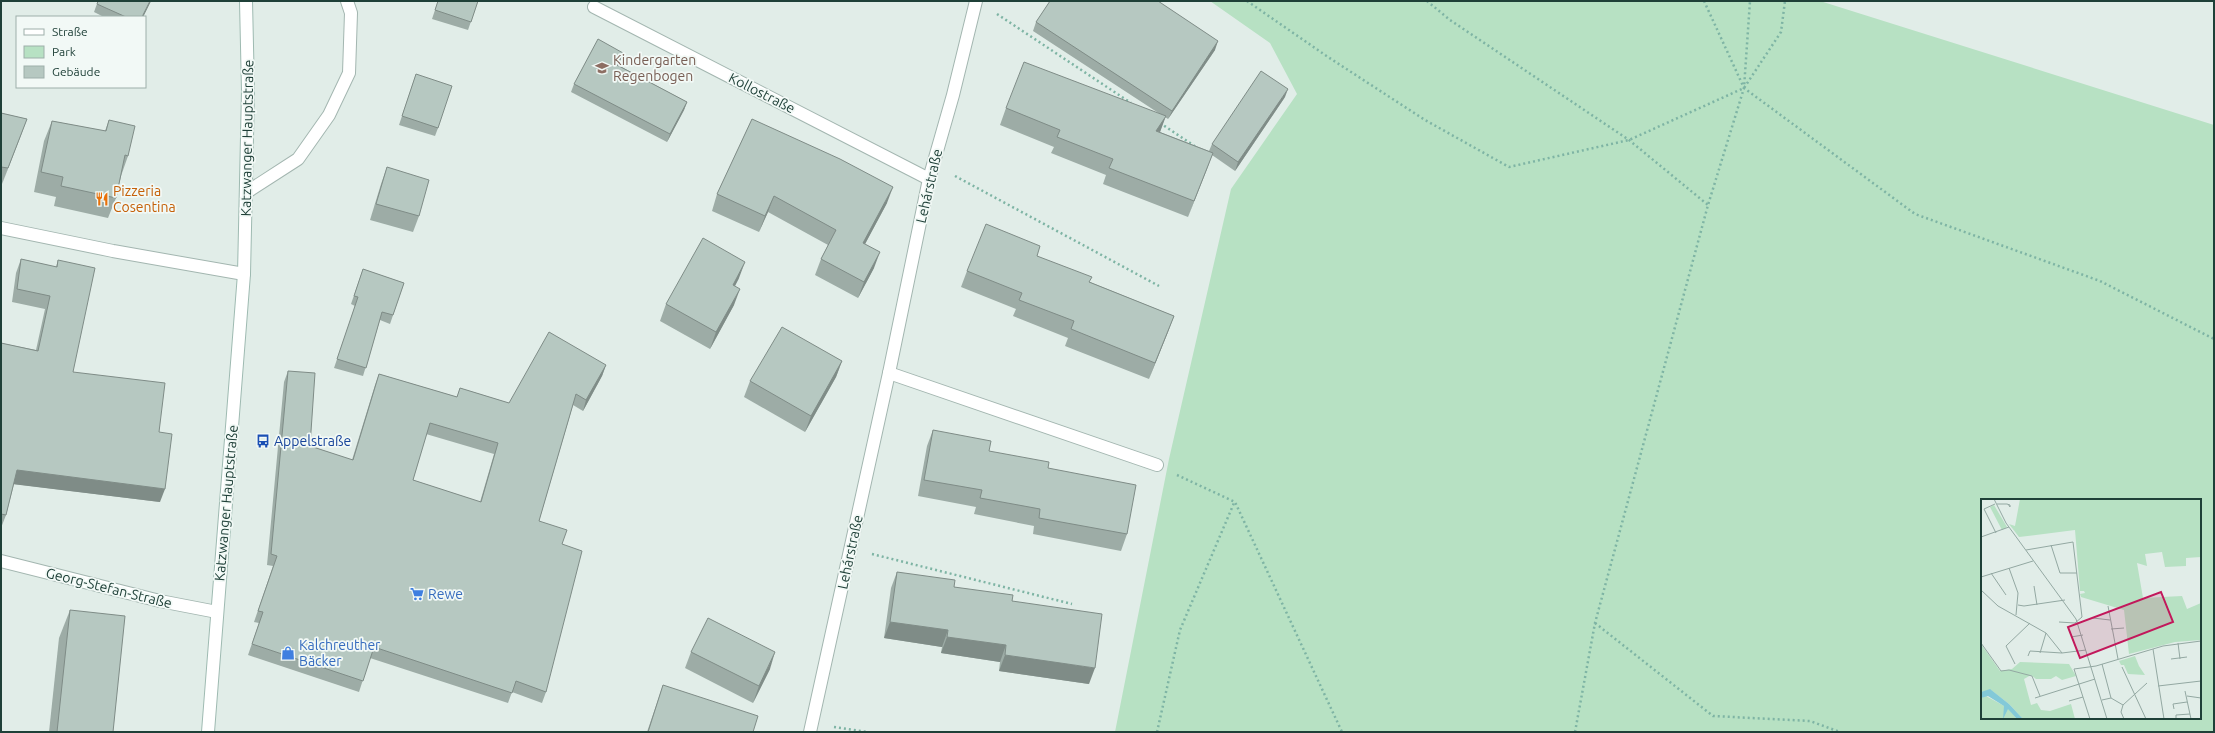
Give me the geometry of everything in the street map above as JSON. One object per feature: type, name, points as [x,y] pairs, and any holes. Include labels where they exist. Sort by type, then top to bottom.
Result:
[{"type":"street","name":"Katzwanger Hauptstraße","points":[[208,732],[244,274],[247,192],[248,91],[246,1]]},
{"type":"street","points":[[247,192],[298,159],[329,115],[349,73],[351,13],[347,1]]},
{"type":"street","name":"Lehárstraße","points":[[811,728],[889,373],[929,178],[976,1]]},
{"type":"street","name":"Kollostraße","points":[[594,7],[929,178]]},
{"type":"street","points":[[1,228],[113,252],[244,274]]},
{"type":"street","points":[[889,373],[1157,465]]},
{"type":"street","name":"Georg-Stefan-Straße","points":[[1,561],[160,601],[217,612]]},
{"type":"path","points":[[1247,1],[1328,57],[1425,120],[1509,167],[1629,140],[1744,88],[1781,32],[1785,1]]},
{"type":"path","points":[[1427,1],[1450,20],[1629,140],[1708,205]]},
{"type":"path","points":[[1704,1],[1744,88],[1915,214],[2100,281],[2214,339]]},
{"type":"path","points":[[1575,732],[1596,623],[1708,205],[1744,88],[1750,1]]},
{"type":"path","points":[[992,10],[1136,107]]},
{"type":"path","points":[[1156,120],[1201,151]]},
{"type":"path","points":[[933,164],[1159,286]]},
{"type":"path","points":[[1157,465],[1235,502],[1342,732]]},
{"type":"path","points":[[1158,732],[1180,630],[1235,502]]},
{"type":"path","points":[[850,549],[1072,604]]},
{"type":"path","points":[[1596,623],[1713,716],[1810,721],[1840,732]]},
{"type":"path","points":[[811,728],[867,732]]},
{"type":"green space","points":[[1210,1],[1820,1],[2214,125],[2214,732],[1115,732],[1169,459],[1231,189],[1297,94],[1270,43]]},
{"type":"building","points":[[98,1],[150,1],[142,16],[124,16],[97,4]]},
{"type":"building","points":[[438,1],[478,1],[471,22],[435,10]]},
{"type":"building","points":[[1050,1],[1158,1],[1218,41],[1172,111],[1036,22]]},
{"type":"building","points":[[598,39],[623,53],[617,65],[687,102],[670,134],[574,84]]},
{"type":"building","points":[[1024,62],[1166,116],[1156,131],[1213,153],[1194,201],[1109,168],[1113,159],[1057,137],[1060,130],[1006,108]]},
{"type":"building","points":[[1261,71],[1288,89],[1238,162],[1212,144]]},
{"type":"building","points":[[416,74],[452,86],[438,128],[402,116]]},
{"type":"building","points":[[1,113],[27,119],[8,168],[1,167]]},
{"type":"building","points":[[752,119],[840,159],[893,187],[863,243],[880,252],[864,282],[821,259],[836,230],[774,196],[765,216],[717,194]]},
{"type":"building","points":[[109,120],[135,126],[128,156],[125,155],[116,198],[61,186],[63,177],[41,172],[52,121],[106,131]]},
{"type":"building","points":[[387,167],[429,180],[419,216],[376,204]]},
{"type":"building","points":[[986,224],[1040,246],[1037,256],[1092,277],[1089,282],[1174,316],[1155,363],[1071,329],[1074,321],[1019,300],[1022,293],[967,271]]},
{"type":"building","points":[[703,238],[745,262],[733,285],[740,289],[716,332],[666,304]]},
{"type":"building","points":[[21,259],[57,267],[58,260],[95,268],[73,372],[165,383],[159,432],[172,434],[165,489],[17,470],[6,515],[1,514],[1,343],[38,351],[50,296],[17,289]]},
{"type":"building","points":[[363,269],[404,283],[393,315],[382,312],[366,368],[337,359],[358,297],[354,296]]},
{"type":"building","points":[[782,327],[842,361],[811,416],[750,381]]},
{"type":"building","name":"Rewe","points":[[549,332],[606,365],[586,400],[576,394],[539,521],[567,530],[562,544],[582,551],[546,692],[516,681],[512,693],[374,647],[363,681],[252,644],[263,612],[258,611],[277,556],[271,554],[288,371],[315,373],[310,446],[353,460],[379,374],[457,397],[460,388],[509,403]],"holes":[[[430,423],[498,443],[481,502],[413,480]]]},
{"type":"building","points":[[933,430],[991,441],[989,451],[1049,462],[1048,468],[1136,485],[1127,534],[1039,518],[1040,509],[980,498],[982,490],[924,480]]},
{"type":"building","points":[[897,572],[955,580],[954,587],[1013,595],[1012,601],[1102,614],[1095,668],[1005,655],[1006,645],[947,637],[948,630],[890,622]]},
{"type":"building","points":[[70,610],[125,616],[113,732],[57,732]]},
{"type":"building","points":[[708,618],[775,652],[759,686],[691,652]]},
{"type":"building","points":[[663,685],[758,716],[753,732],[648,732]]},
{"type":"place","name":"Kindergarten Regenbogen","points":[[602,68]]},
{"type":"place","name":"Pizzeria Cosentina","points":[[102,199]]},
{"type":"place","name":"Appelstraße","points":[[263,441]]},
{"type":"place","name":"Rewe","points":[[417,594]]},
{"type":"place","name":"Kalchreuther Bäcker","points":[[288,653]]}]
